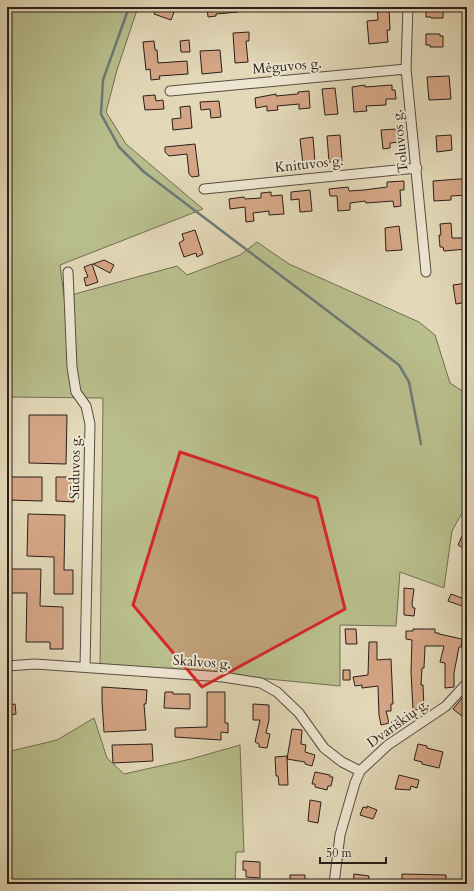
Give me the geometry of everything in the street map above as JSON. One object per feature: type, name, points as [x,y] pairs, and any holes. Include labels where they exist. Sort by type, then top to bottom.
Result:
[{"type":"street","name":"Toluvos g.","points":[[408,7],[406,69],[417,168],[426,272]]},
{"type":"street","name":"Mėguvos g.","points":[[170,91],[406,69]]},
{"type":"street","name":"Knituvos g.","points":[[204,189],[417,168]]},
{"type":"street","name":"Sūduvos g.","points":[[68,272],[72,367],[76,392],[86,406],[90,424],[85,668]]},
{"type":"street","name":"Skalvos g.","points":[[7,666],[35,664],[223,677],[261,683],[277,692],[299,712],[324,748],[342,762],[360,771]]},
{"type":"street","name":"Dvariškių g.","points":[[334,884],[340,836],[355,782],[360,771],[388,744],[446,706],[467,683]]},
{"type":"highlighted area","points":[[180,452],[317,498],[345,609],[202,687],[133,605]]},
{"type":"green space","points":[[7,7],[138,7],[117,70],[106,112],[126,144],[203,209],[60,265],[64,297],[177,266],[187,275],[240,255],[257,242],[289,264],[419,322],[435,335],[450,383],[467,394],[467,504],[452,531],[444,588],[400,572],[396,626],[340,625],[340,686],[258,678],[226,672],[193,672],[100,667],[103,398],[7,397]]},
{"type":"green space","points":[[94,718],[107,758],[124,774],[191,759],[240,745],[244,852],[236,852],[235,884],[7,884],[7,752],[57,740]]},
{"type":"building","points":[[156,7],[176,7],[171,20],[154,14]]},
{"type":"building","points":[[207,7],[237,7],[238,12],[216,14],[216,16],[208,17]]},
{"type":"building","points":[[377,7],[389,7],[390,30],[387,30],[388,42],[369,44],[367,21],[378,20]]},
{"type":"building","points":[[426,7],[443,7],[443,18],[426,17]]},
{"type":"building","points":[[249,32],[249,41],[246,41],[248,62],[235,63],[233,33]]},
{"type":"building","points":[[426,34],[440,34],[440,36],[443,36],[443,47],[430,47],[430,45],[426,45]]},
{"type":"building","points":[[189,40],[190,52],[181,52],[180,41]]},
{"type":"building","points":[[154,41],[155,50],[157,50],[158,63],[187,61],[188,74],[159,76],[160,79],[151,80],[150,69],[146,70],[143,42]]},
{"type":"building","points":[[220,50],[222,72],[202,74],[200,51]]},
{"type":"building","points":[[449,76],[451,99],[429,100],[427,77]]},
{"type":"building","points":[[365,85],[365,87],[392,85],[392,90],[395,90],[396,99],[386,99],[386,105],[366,106],[367,111],[354,112],[352,87]]},
{"type":"building","points":[[335,88],[338,114],[325,115],[322,89]]},
{"type":"building","points":[[309,91],[310,108],[299,109],[299,104],[277,106],[278,110],[267,111],[267,106],[256,108],[255,98],[276,94],[276,96],[298,94],[298,92]]},
{"type":"building","points":[[155,95],[156,101],[163,100],[164,109],[145,110],[143,96]]},
{"type":"building","points":[[219,101],[221,117],[211,118],[210,109],[201,110],[200,102]]},
{"type":"building","points":[[190,106],[192,128],[173,130],[172,119],[181,118],[180,107]]},
{"type":"building","points":[[396,129],[396,133],[400,133],[400,142],[390,143],[390,148],[383,149],[381,130]]},
{"type":"building","points":[[340,135],[342,161],[329,162],[327,136]]},
{"type":"building","points":[[451,135],[452,150],[437,152],[436,136]]},
{"type":"building","points":[[313,137],[315,163],[303,164],[300,139]]},
{"type":"building","points":[[195,144],[199,176],[192,177],[189,174],[187,154],[169,156],[165,152],[165,147]]},
{"type":"building","points":[[467,179],[467,195],[451,196],[451,200],[434,201],[433,181]]},
{"type":"building","points":[[404,181],[404,190],[400,190],[401,206],[394,207],[393,201],[366,203],[365,201],[350,203],[350,210],[338,211],[337,196],[330,196],[329,189],[348,187],[349,191],[364,190],[387,187],[387,182]]},
{"type":"building","points":[[310,190],[312,211],[300,212],[299,199],[291,200],[291,192]]},
{"type":"building","points":[[271,192],[271,196],[282,195],[284,214],[269,215],[269,211],[253,213],[254,221],[246,222],[245,207],[230,209],[229,199],[244,197],[245,199],[261,198],[261,193]]},
{"type":"building","points":[[451,223],[452,238],[467,238],[467,249],[444,251],[443,247],[440,247],[440,224]]},
{"type":"building","points":[[399,226],[402,250],[386,251],[385,228]]},
{"type":"building","points":[[195,230],[203,254],[197,257],[196,253],[184,257],[179,243],[184,240],[182,234]]},
{"type":"building","points":[[104,260],[114,265],[110,273],[93,264]]},
{"type":"building","points":[[92,264],[98,282],[86,286],[84,278],[88,277],[84,267]]},
{"type":"building","points":[[467,283],[467,302],[456,304],[453,285]]},
{"type":"building","points":[[29,415],[67,415],[66,464],[29,463]]},
{"type":"building","points":[[7,477],[42,477],[42,501],[7,500]]},
{"type":"building","points":[[56,477],[74,477],[74,502],[56,501]]},
{"type":"building","points":[[28,514],[65,515],[64,570],[73,570],[73,594],[54,594],[54,557],[27,556]]},
{"type":"building","points":[[462,536],[467,539],[467,550],[458,545]]},
{"type":"building","points":[[7,569],[41,569],[40,606],[63,607],[63,649],[50,649],[50,642],[26,642],[27,593],[7,593]]},
{"type":"building","points":[[404,588],[414,589],[412,604],[413,608],[415,608],[414,616],[404,615]]},
{"type":"building","points":[[451,594],[467,600],[467,607],[448,601]]},
{"type":"building","points":[[345,629],[356,629],[357,644],[346,644]]},
{"type":"building","points":[[413,629],[435,629],[435,633],[462,639],[454,673],[454,687],[445,688],[445,663],[440,662],[444,646],[425,646],[424,668],[422,668],[421,685],[423,685],[424,709],[413,710],[411,672],[412,640],[406,639],[406,631],[413,631]]},
{"type":"building","points":[[369,642],[377,642],[377,660],[391,659],[393,704],[391,704],[391,711],[386,711],[389,723],[381,725],[379,715],[378,686],[362,688],[362,685],[355,686],[353,677],[368,675]]},
{"type":"building","points":[[343,670],[350,670],[350,680],[343,680]]},
{"type":"building","points":[[102,687],[147,690],[146,704],[144,704],[146,730],[104,732]]},
{"type":"building","points":[[165,692],[173,692],[173,694],[190,694],[190,709],[164,708]]},
{"type":"building","points":[[207,692],[225,692],[225,723],[228,723],[228,733],[221,732],[221,740],[175,737],[175,728],[207,727]]},
{"type":"building","points":[[467,692],[467,720],[453,709]]},
{"type":"building","points":[[15,704],[16,714],[9,715],[9,705]]},
{"type":"building","points":[[253,704],[269,705],[269,720],[266,733],[270,734],[267,748],[259,747],[259,744],[255,742],[260,720],[253,720]]},
{"type":"building","points":[[292,729],[302,730],[301,744],[306,745],[305,752],[315,755],[312,766],[305,764],[305,762],[287,759]]},
{"type":"building","points":[[152,744],[153,761],[113,763],[112,745]]},
{"type":"building","points":[[418,744],[443,752],[439,768],[422,764],[422,762],[414,760]]},
{"type":"building","points":[[287,756],[288,785],[279,785],[278,776],[276,776],[275,757]]},
{"type":"building","points":[[315,772],[333,777],[331,786],[328,786],[327,790],[315,787],[315,784],[312,784]]},
{"type":"building","points":[[399,775],[419,780],[417,788],[411,786],[410,790],[395,789]]},
{"type":"building","points":[[310,800],[321,802],[318,823],[308,821]]},
{"type":"building","points":[[367,806],[377,810],[373,819],[360,815],[363,807],[367,808]]},
{"type":"building","points":[[243,861],[260,862],[260,878],[246,877],[246,870],[243,870]]},
{"type":"building","points":[[354,874],[369,876],[368,884],[353,884]]},
{"type":"building","points":[[402,874],[446,875],[446,884],[402,884]]},
{"type":"building","points":[[290,875],[305,875],[305,884],[290,884]]},
{"type":"waterway","points":[[129,7],[103,80],[101,114],[119,147],[144,172],[399,365],[409,382],[421,444]]}]
